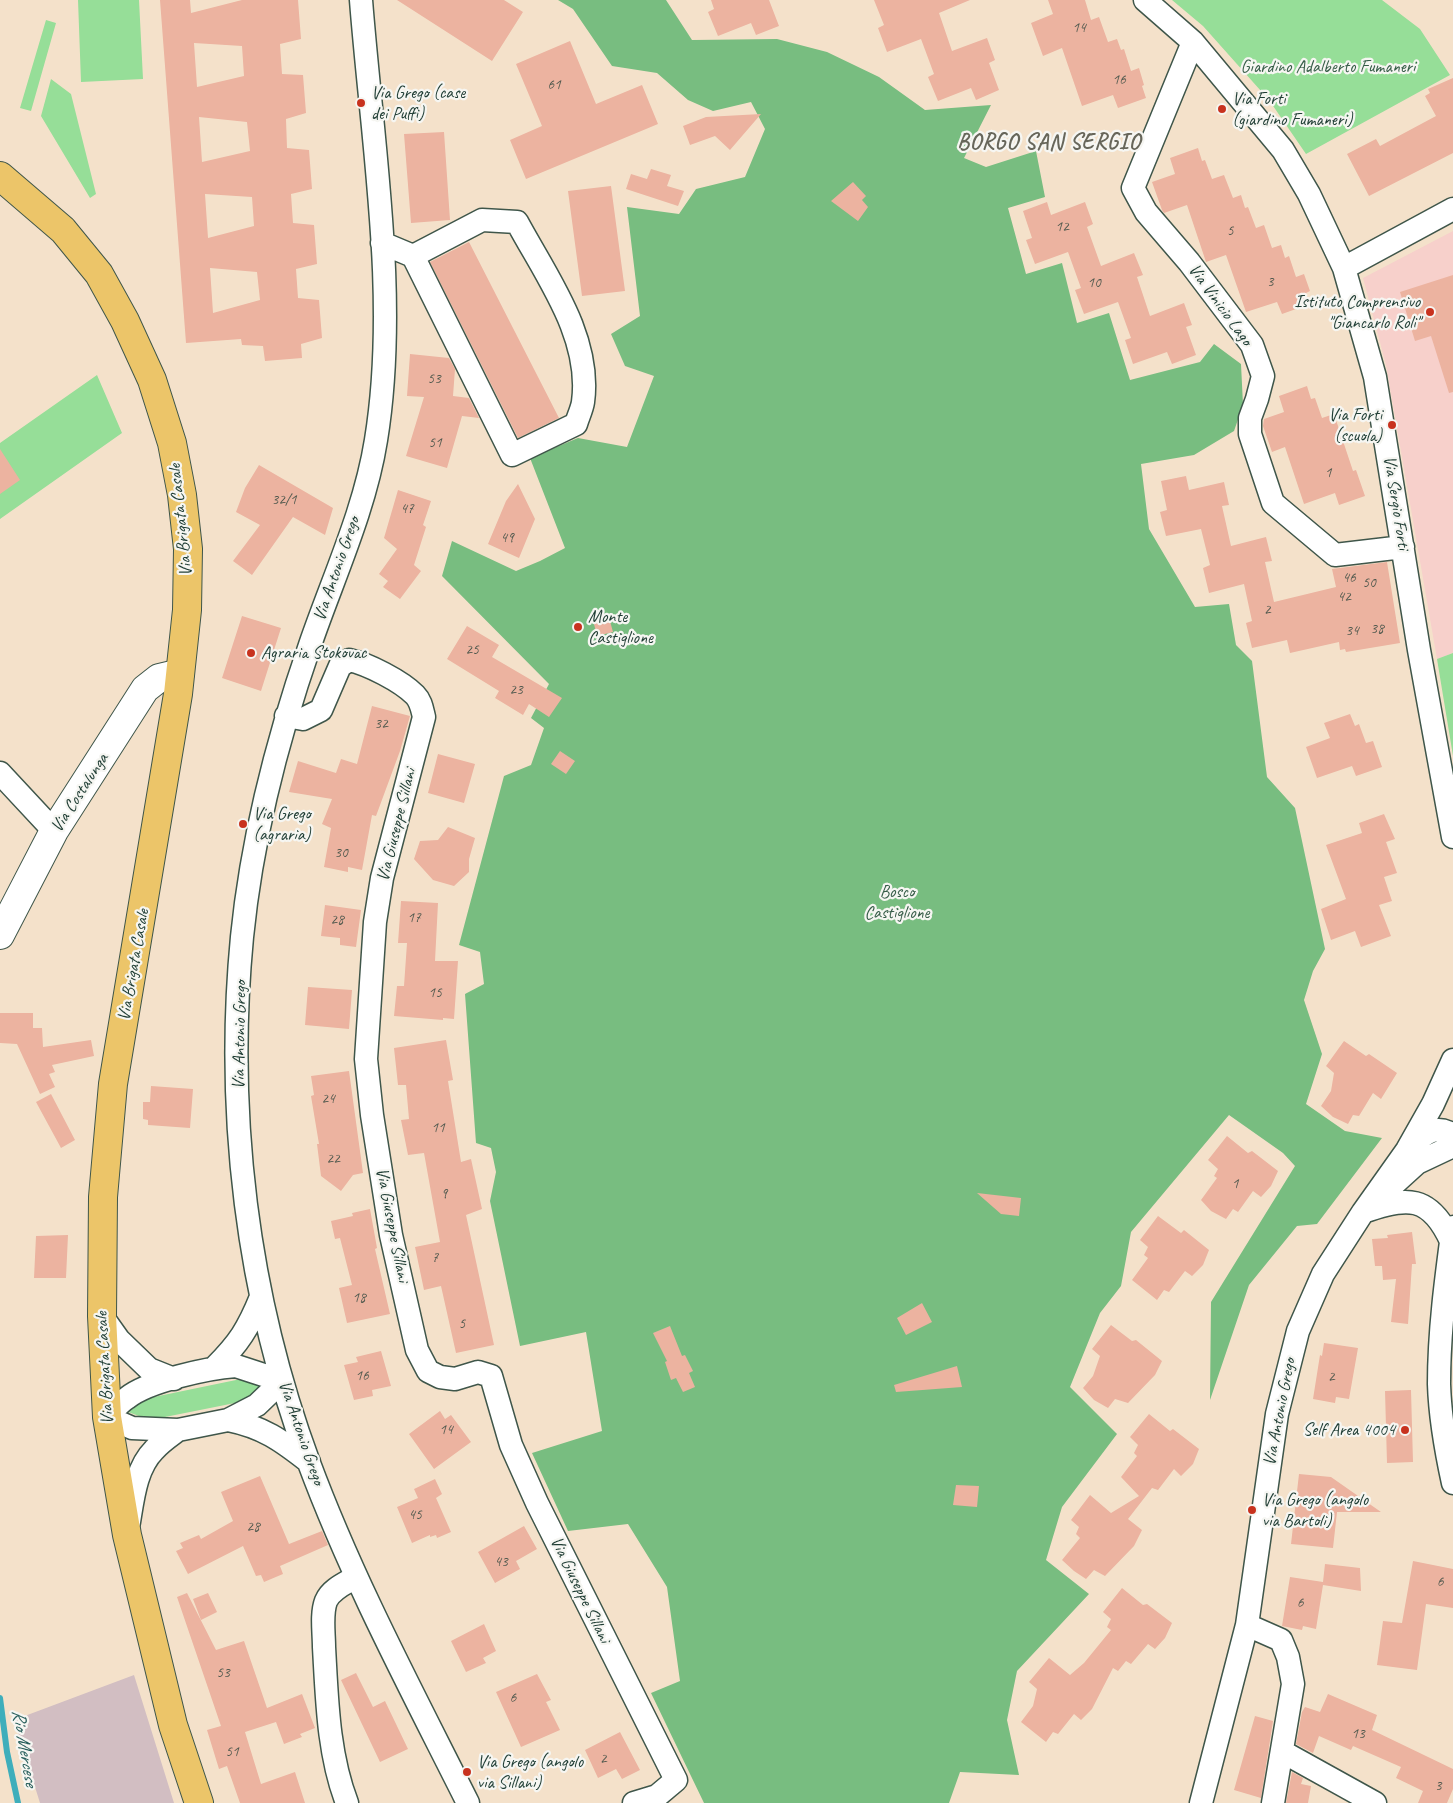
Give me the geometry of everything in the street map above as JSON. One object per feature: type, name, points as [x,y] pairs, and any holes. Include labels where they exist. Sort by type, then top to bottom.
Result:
[{"type":"main road","name":"Via Brigata Casale","points":[[0,176],[62,230],[99,274],[125,320],[152,380],[172,443],[182,495],[188,549],[187,610],[180,673],[145,900],[113,1084],[103,1197],[102,1316],[107,1417],[127,1536],[173,1724],[199,1803]]},
{"type":"street","name":"Via Antonio Grego","points":[[361,0],[382,243],[383,393],[376,445],[363,494],[286,716],[269,778],[255,850],[242,937],[237,1027],[240,1170],[261,1297],[282,1381],[309,1462],[356,1577],[468,1803]]},
{"type":"street","name":"Via Sergio Forti","points":[[1145,0],[1194,42],[1283,150],[1309,194],[1344,268],[1375,377],[1419,650],[1453,837]]},
{"type":"street","name":"Via Vinicio Lago","points":[[1194,42],[1133,188],[1146,212],[1189,262],[1252,345],[1262,376],[1257,399],[1250,418],[1250,434],[1273,503],[1335,555],[1403,547]]},
{"type":"street","points":[[1344,268],[1453,209]]},
{"type":"street","points":[[382,243],[413,256],[512,455],[576,424],[583,402],[582,362],[573,325],[517,222],[482,220],[413,256]]},
{"type":"street","name":"Via Giuseppe Sillani","points":[[286,716],[303,719],[321,710],[340,666],[349,660],[362,663],[402,686],[422,704],[424,717],[394,831],[378,905],[366,1059],[372,1115],[391,1235],[417,1350],[428,1371],[440,1377],[455,1379],[478,1372],[491,1376],[511,1445],[676,1780],[657,1796],[634,1803]]},
{"type":"street","name":"Via Costalunga","points":[[0,935],[54,831],[145,689],[159,678],[180,673]]},
{"type":"street","points":[[0,773],[54,831]]},
{"type":"street","name":"Via Antonio Grego","points":[[1201,1803],[1247,1625],[1277,1414],[1289,1360],[1298,1331],[1323,1274],[1363,1212],[1407,1150],[1433,1104],[1453,1060]]},
{"type":"street","name":"Via Antonio Grego","points":[[1407,1150],[1430,1130],[1440,1130],[1453,1135]]},
{"type":"street","name":"Via Antonio Grego","points":[[1363,1212],[1417,1163],[1453,1146]]},
{"type":"street","points":[[1363,1212],[1388,1202],[1414,1202],[1428,1208],[1452,1234],[1441,1322],[1439,1386],[1453,1484]]},
{"type":"street","points":[[215,1367],[237,1344],[249,1326],[261,1297]]},
{"type":"street","points":[[102,1316],[125,1347],[149,1369],[174,1379]]},
{"type":"street","points":[[236,1366],[282,1381],[257,1405],[228,1420],[178,1430],[132,1428],[107,1417],[128,1397],[174,1379],[215,1367],[236,1366]]},
{"type":"street","points":[[228,1420],[251,1424],[265,1430],[309,1462]]},
{"type":"street","points":[[127,1536],[133,1495],[142,1466],[154,1450],[178,1430]]},
{"type":"street","points":[[347,1803],[333,1753],[327,1707],[324,1621],[326,1600],[337,1588],[356,1577]]},
{"type":"street","points":[[1247,1625],[1281,1640],[1288,1657],[1293,1684],[1273,1803]]},
{"type":"street","points":[[1283,1752],[1375,1803]]},
{"type":"shaded area","points":[[1453,231],[1453,653],[1437,659],[1386,365],[1363,278]]},
{"type":"shaded area","points":[[134,1675],[174,1803],[40,1803],[14,1720]]},
{"type":"green space","points":[[78,0],[139,0],[143,79],[81,82]]},
{"type":"green space","name":"Bosco Castiglione","points":[[558,0],[666,0],[692,40],[777,39],[827,52],[879,77],[925,110],[991,105],[964,158],[986,167],[1036,151],[1045,197],[1008,208],[1026,274],[1062,263],[1077,323],[1109,313],[1130,380],[1200,362],[1214,344],[1241,364],[1243,405],[1234,431],[1194,455],[1141,464],[1149,529],[1195,607],[1229,604],[1236,645],[1252,661],[1267,777],[1295,808],[1325,949],[1313,971],[1304,1000],[1322,1054],[1306,1104],[1345,1131],[1382,1138],[1317,1224],[1297,1226],[1249,1285],[1210,1400],[1211,1302],[1295,1166],[1283,1153],[1229,1115],[1131,1232],[1121,1286],[1100,1313],[1070,1387],[1117,1434],[1062,1507],[1046,1560],[1089,1594],[1017,1671],[1007,1720],[1019,1775],[960,1772],[949,1803],[704,1803],[651,1693],[680,1681],[667,1587],[628,1524],[568,1531],[532,1453],[602,1431],[586,1332],[520,1346],[490,1201],[496,1172],[491,1148],[476,1143],[465,994],[484,984],[480,952],[459,945],[504,776],[531,765],[544,728],[531,718],[549,684],[442,576],[452,541],[516,571],[565,548],[530,458],[578,438],[627,447],[654,376],[625,366],[611,334],[640,316],[627,207],[679,214],[696,189],[745,177],[765,129],[751,102],[713,111],[688,100],[657,73],[612,66],[573,9]]},
{"type":"green space","name":"Giardino Adalberto Fumaneri","points":[[1172,0],[1382,0],[1420,29],[1450,75],[1306,154],[1269,100],[1203,26]]},
{"type":"green space","points":[[46,20],[56,23],[31,111],[20,108]]},
{"type":"green space","points":[[51,79],[71,94],[96,194],[90,198],[41,116]]},
{"type":"green space","points":[[97,375],[122,433],[0,519],[0,443]]},
{"type":"green space","points":[[1453,653],[1453,756],[1437,659]]},
{"type":"green space","points":[[236,1380],[251,1380],[265,1385],[253,1395],[240,1402],[150,1420],[128,1412],[137,1403],[149,1398]]},
{"type":"building","points":[[160,0],[190,0],[191,13],[242,0],[298,0],[301,39],[280,44],[282,74],[303,75],[306,113],[286,119],[287,148],[309,150],[312,189],[291,194],[293,223],[314,225],[317,264],[296,269],[298,298],[319,300],[322,338],[301,344],[302,358],[265,361],[263,346],[242,345],[241,339],[186,343]],"holes":[[[194,43],[242,46],[244,76],[197,87]],[[199,117],[247,122],[250,151],[202,162]],[[205,194],[252,197],[254,226],[208,238]],[[210,268],[257,272],[260,300],[213,313]]]},
{"type":"building","points":[[397,0],[504,0],[523,12],[492,61]]},
{"type":"building","points":[[711,0],[769,0],[779,26],[756,35],[751,23],[718,36],[708,12],[714,9]]},
{"type":"building","points":[[874,0],[970,0],[939,13],[952,51],[987,38],[995,60],[989,63],[999,90],[976,100],[971,88],[938,101],[928,77],[934,74],[921,39],[887,52],[878,28],[884,25]]},
{"type":"building","points":[[1048,0],[1085,0],[1091,20],[1099,17],[1108,42],[1117,39],[1121,50],[1124,49],[1131,71],[1139,68],[1146,98],[1118,108],[1113,95],[1082,106],[1062,48],[1043,56],[1031,23],[1053,14]]},
{"type":"building","points":[[570,41],[596,104],[642,85],[658,124],[526,179],[510,140],[542,126],[516,64]]},
{"type":"building","points":[[1453,78],[1453,153],[1369,196],[1347,154],[1376,139],[1380,146],[1436,116],[1425,96],[1430,93],[1428,89]]},
{"type":"building","points":[[761,114],[730,150],[715,136],[690,145],[683,126],[706,117]]},
{"type":"building","points":[[444,132],[450,220],[411,223],[404,134]]},
{"type":"building","points":[[1198,148],[1202,161],[1205,160],[1212,179],[1224,175],[1233,198],[1241,195],[1245,208],[1248,207],[1256,228],[1264,225],[1272,248],[1281,245],[1285,258],[1289,256],[1296,277],[1304,274],[1310,291],[1306,293],[1310,304],[1282,314],[1277,302],[1246,312],[1226,255],[1206,262],[1187,205],[1164,213],[1152,182],[1175,174],[1170,158]]},
{"type":"building","points":[[651,169],[671,175],[667,186],[684,191],[678,206],[626,189],[631,174],[647,179]]},
{"type":"building","points":[[853,182],[866,196],[862,200],[868,207],[858,221],[831,201]]},
{"type":"building","points":[[611,186],[625,291],[582,296],[568,191]]},
{"type":"building","points":[[1047,202],[1051,215],[1085,202],[1093,224],[1087,227],[1101,266],[1134,253],[1143,275],[1137,277],[1150,316],[1184,303],[1192,325],[1186,327],[1196,355],[1172,364],[1167,352],[1133,364],[1125,340],[1131,338],[1118,302],[1084,314],[1075,290],[1081,288],[1068,252],[1035,264],[1026,240],[1032,238],[1023,211]]},
{"type":"building","points":[[469,242],[559,418],[518,438],[430,262]]},
{"type":"building","name":"Istituto Comprensivo \"Giancarlo Roli\"","points":[[1453,275],[1453,392],[1449,393],[1431,336],[1415,341],[1400,292]]},
{"type":"building","points":[[410,354],[449,358],[455,369],[453,396],[469,398],[479,418],[462,416],[447,468],[406,456],[424,397],[407,396]]},
{"type":"building","points":[[1307,386],[1311,399],[1315,398],[1322,418],[1334,414],[1353,471],[1356,470],[1365,496],[1339,505],[1335,493],[1304,504],[1285,447],[1272,452],[1263,426],[1264,419],[1284,412],[1279,396]]},
{"type":"building","points":[[0,449],[20,480],[0,494]]},
{"type":"building","points":[[259,465],[333,508],[325,535],[293,517],[252,575],[233,561],[260,525],[236,512],[245,488]]},
{"type":"building","points":[[1186,476],[1189,490],[1224,482],[1229,505],[1222,506],[1231,546],[1266,537],[1272,561],[1265,562],[1274,602],[1336,587],[1332,569],[1387,562],[1400,643],[1346,652],[1345,649],[1340,650],[1339,642],[1290,653],[1287,640],[1252,648],[1246,623],[1252,621],[1244,584],[1209,593],[1203,568],[1210,565],[1201,529],[1166,536],[1160,512],[1167,510],[1161,481]]},
{"type":"building","points":[[518,484],[535,519],[519,558],[488,544],[506,501]]},
{"type":"building","points":[[398,490],[431,501],[423,525],[426,527],[414,565],[421,571],[400,599],[383,587],[388,581],[379,574],[397,549],[384,538]]},
{"type":"building","points":[[608,614],[613,632],[597,636],[593,620]]},
{"type":"building","name":"Agraria Stokovac","points":[[242,616],[281,628],[261,691],[222,678]]},
{"type":"building","points":[[467,626],[499,645],[492,657],[562,698],[549,717],[529,704],[523,715],[495,698],[499,691],[447,659]]},
{"type":"building","points":[[372,706],[410,716],[400,751],[376,816],[372,815],[362,870],[348,867],[348,872],[324,867],[331,828],[322,824],[332,799],[289,792],[298,761],[336,773],[341,759],[357,764]]},
{"type":"building","points":[[1350,714],[1355,726],[1359,724],[1366,743],[1373,741],[1382,767],[1356,776],[1352,766],[1317,778],[1306,747],[1330,738],[1324,723]]},
{"type":"building","points":[[560,751],[575,761],[566,774],[551,764]]},
{"type":"building","points":[[438,754],[475,764],[464,803],[428,793]]},
{"type":"building","points":[[1384,814],[1395,839],[1386,842],[1397,873],[1384,877],[1392,901],[1379,905],[1391,936],[1361,947],[1355,931],[1331,940],[1321,909],[1346,899],[1326,845],[1362,833],[1359,823]]},
{"type":"building","points":[[448,827],[475,838],[469,859],[469,872],[454,886],[433,880],[414,859],[420,841],[438,840]]},
{"type":"building","points":[[401,901],[438,903],[435,961],[458,961],[454,1019],[443,1018],[443,1020],[394,1016],[397,986],[404,986],[407,943],[398,943]]},
{"type":"building","points":[[325,905],[361,910],[356,947],[340,945],[340,938],[321,936]]},
{"type":"building","points":[[308,987],[352,990],[349,1029],[305,1025]]},
{"type":"building","points":[[0,1013],[33,1013],[33,1028],[42,1028],[43,1047],[91,1040],[94,1056],[52,1065],[55,1072],[49,1074],[55,1087],[40,1094],[17,1044],[0,1043]]},
{"type":"building","points":[[446,1040],[453,1080],[448,1081],[461,1162],[471,1159],[482,1209],[466,1215],[494,1345],[456,1353],[441,1286],[424,1290],[415,1247],[440,1242],[424,1153],[408,1155],[401,1120],[409,1119],[406,1085],[398,1085],[394,1048]]},
{"type":"building","points":[[1344,1041],[1366,1056],[1369,1054],[1397,1073],[1381,1099],[1373,1093],[1359,1116],[1353,1115],[1348,1124],[1333,1117],[1321,1106],[1331,1091],[1334,1073],[1326,1066]]},
{"type":"building","points":[[349,1071],[363,1173],[353,1175],[341,1191],[321,1176],[317,1144],[319,1144],[311,1096],[314,1095],[311,1076]]},
{"type":"building","points":[[151,1086],[193,1089],[190,1128],[148,1125],[148,1120],[143,1119],[143,1102],[150,1102]]},
{"type":"building","points":[[51,1094],[75,1140],[61,1148],[36,1102]]},
{"type":"building","points":[[1227,1136],[1248,1153],[1252,1151],[1278,1171],[1271,1186],[1261,1197],[1253,1191],[1238,1212],[1233,1209],[1226,1219],[1211,1211],[1201,1200],[1217,1178],[1214,1176],[1218,1169],[1208,1160]]},
{"type":"building","points":[[977,1193],[1021,1198],[1019,1216],[1001,1214]]},
{"type":"building","points":[[370,1209],[377,1248],[375,1249],[390,1314],[347,1323],[339,1288],[352,1285],[340,1238],[335,1239],[331,1221],[353,1216],[352,1213]]},
{"type":"building","points":[[1158,1216],[1181,1233],[1184,1230],[1209,1250],[1203,1265],[1192,1276],[1185,1271],[1169,1292],[1164,1290],[1157,1300],[1132,1280],[1148,1258],[1144,1255],[1148,1247],[1140,1240]]},
{"type":"building","points":[[1412,1232],[1416,1264],[1412,1264],[1408,1324],[1391,1322],[1396,1279],[1383,1280],[1382,1266],[1375,1266],[1372,1239],[1388,1238],[1387,1235]]},
{"type":"building","points":[[68,1235],[66,1278],[34,1278],[36,1236]]},
{"type":"building","points":[[922,1303],[932,1322],[906,1335],[897,1318]]},
{"type":"building","points":[[1111,1325],[1132,1341],[1136,1340],[1162,1361],[1155,1375],[1128,1403],[1115,1399],[1108,1408],[1094,1400],[1083,1388],[1093,1376],[1100,1356],[1092,1349]]},
{"type":"building","points":[[670,1326],[682,1356],[685,1355],[693,1371],[689,1373],[695,1387],[683,1392],[676,1378],[671,1380],[665,1362],[667,1361],[653,1333]]},
{"type":"building","points":[[1324,1343],[1358,1348],[1349,1399],[1336,1397],[1335,1403],[1313,1399],[1320,1355],[1322,1356]]},
{"type":"building","points":[[381,1351],[391,1386],[372,1390],[373,1396],[354,1400],[344,1365],[358,1362],[356,1357]]},
{"type":"building","points":[[957,1366],[962,1387],[896,1392],[894,1385]]},
{"type":"building","points":[[1411,1390],[1413,1462],[1387,1463],[1385,1391]]},
{"type":"building","points":[[440,1411],[445,1419],[451,1415],[471,1442],[434,1469],[409,1434]]},
{"type":"building","points":[[1149,1414],[1170,1431],[1173,1429],[1199,1449],[1193,1464],[1181,1476],[1174,1469],[1158,1490],[1152,1488],[1128,1519],[1142,1530],[1134,1546],[1105,1576],[1094,1570],[1086,1579],[1062,1560],[1080,1538],[1076,1534],[1079,1527],[1071,1520],[1090,1495],[1111,1513],[1139,1496],[1121,1477],[1137,1456],[1134,1453],[1138,1445],[1130,1437]]},
{"type":"building","points":[[1299,1474],[1331,1477],[1381,1512],[1337,1512],[1333,1548],[1291,1544]]},
{"type":"building","points":[[260,1476],[289,1544],[322,1531],[328,1545],[280,1566],[283,1574],[264,1582],[261,1575],[256,1576],[243,1546],[188,1574],[176,1551],[183,1548],[180,1543],[199,1535],[201,1539],[233,1521],[221,1492]]},
{"type":"building","points":[[435,1479],[442,1494],[436,1498],[451,1532],[437,1538],[436,1535],[430,1537],[430,1535],[412,1543],[397,1507],[418,1498],[414,1489]]},
{"type":"building","points":[[956,1485],[979,1486],[977,1507],[953,1505]]},
{"type":"building","points":[[524,1526],[537,1549],[516,1561],[520,1569],[495,1583],[478,1552]]},
{"type":"building","points":[[1413,1561],[1453,1569],[1453,1608],[1426,1604],[1417,1670],[1377,1665],[1383,1621],[1402,1623]]},
{"type":"building","points":[[1325,1564],[1360,1568],[1361,1591],[1323,1585],[1316,1629],[1303,1626],[1302,1630],[1282,1626],[1290,1577],[1323,1582]]},
{"type":"building","points":[[1122,1588],[1143,1605],[1147,1604],[1172,1623],[1165,1638],[1155,1649],[1148,1644],[1131,1664],[1126,1661],[1118,1671],[1113,1668],[1092,1709],[1081,1720],[1074,1714],[1058,1734],[1053,1732],[1046,1742],[1021,1722],[1033,1706],[1037,1689],[1029,1682],[1049,1658],[1070,1675],[1084,1663],[1111,1630],[1107,1627],[1111,1619],[1103,1612]]},
{"type":"building","points":[[187,1593],[216,1650],[244,1641],[267,1708],[302,1694],[315,1728],[300,1734],[302,1737],[284,1744],[276,1722],[245,1732],[261,1784],[295,1772],[305,1803],[240,1803],[227,1766],[219,1769],[207,1730],[221,1726],[177,1597]]},
{"type":"building","points":[[208,1593],[217,1612],[201,1620],[193,1599]]},
{"type":"building","points":[[484,1624],[496,1651],[483,1658],[486,1663],[466,1672],[451,1641]]},
{"type":"building","points":[[356,1673],[373,1707],[385,1701],[408,1749],[380,1762],[341,1680]]},
{"type":"building","points":[[537,1674],[551,1700],[546,1702],[560,1730],[521,1747],[496,1692]]},
{"type":"building","points":[[1328,1694],[1377,1715],[1372,1730],[1453,1769],[1453,1789],[1447,1803],[1418,1803],[1423,1791],[1396,1778],[1401,1767],[1353,1746],[1351,1750],[1319,1736],[1313,1753],[1296,1744],[1302,1712],[1305,1707],[1320,1712]]},
{"type":"building","points":[[1255,1716],[1273,1721],[1261,1798],[1234,1790]]},
{"type":"building","points":[[620,1732],[640,1770],[622,1779],[616,1769],[598,1778],[585,1750]]},
{"type":"building","points":[[1292,1772],[1303,1778],[1301,1784],[1311,1786],[1308,1803],[1286,1803]]},
{"type":"waterway","name":"Rio Mercese","points":[[0,1698],[7,1752],[18,1803]]},
{"type":"place","name":"Via Grego (case dei Puffi)","points":[[361,103]]},
{"type":"place","name":"Via Forti (giardino Fumaneri)","points":[[1222,109]]},
{"type":"place","name":"Istituto Comprensivo \"Giancarlo Roli\"","points":[[1430,312]]},
{"type":"place","name":"Via Forti (scuola)","points":[[1392,425]]},
{"type":"place","name":"Monte Castiglione","points":[[578,627]]},
{"type":"place","name":"Agraria Stokovac","points":[[251,653]]},
{"type":"place","name":"Via Grego (agraria)","points":[[243,824]]},
{"type":"place","name":"Self Area 4004","points":[[1405,1430]]},
{"type":"place","name":"Via Grego (angolo via Bartoli)","points":[[1252,1510]]},
{"type":"place","name":"Via Grego (angolo via Sillani)","points":[[467,1772]]},
{"type":"district","name":"BORGO SAN SERGIO","points":[[1049,143]]}]
